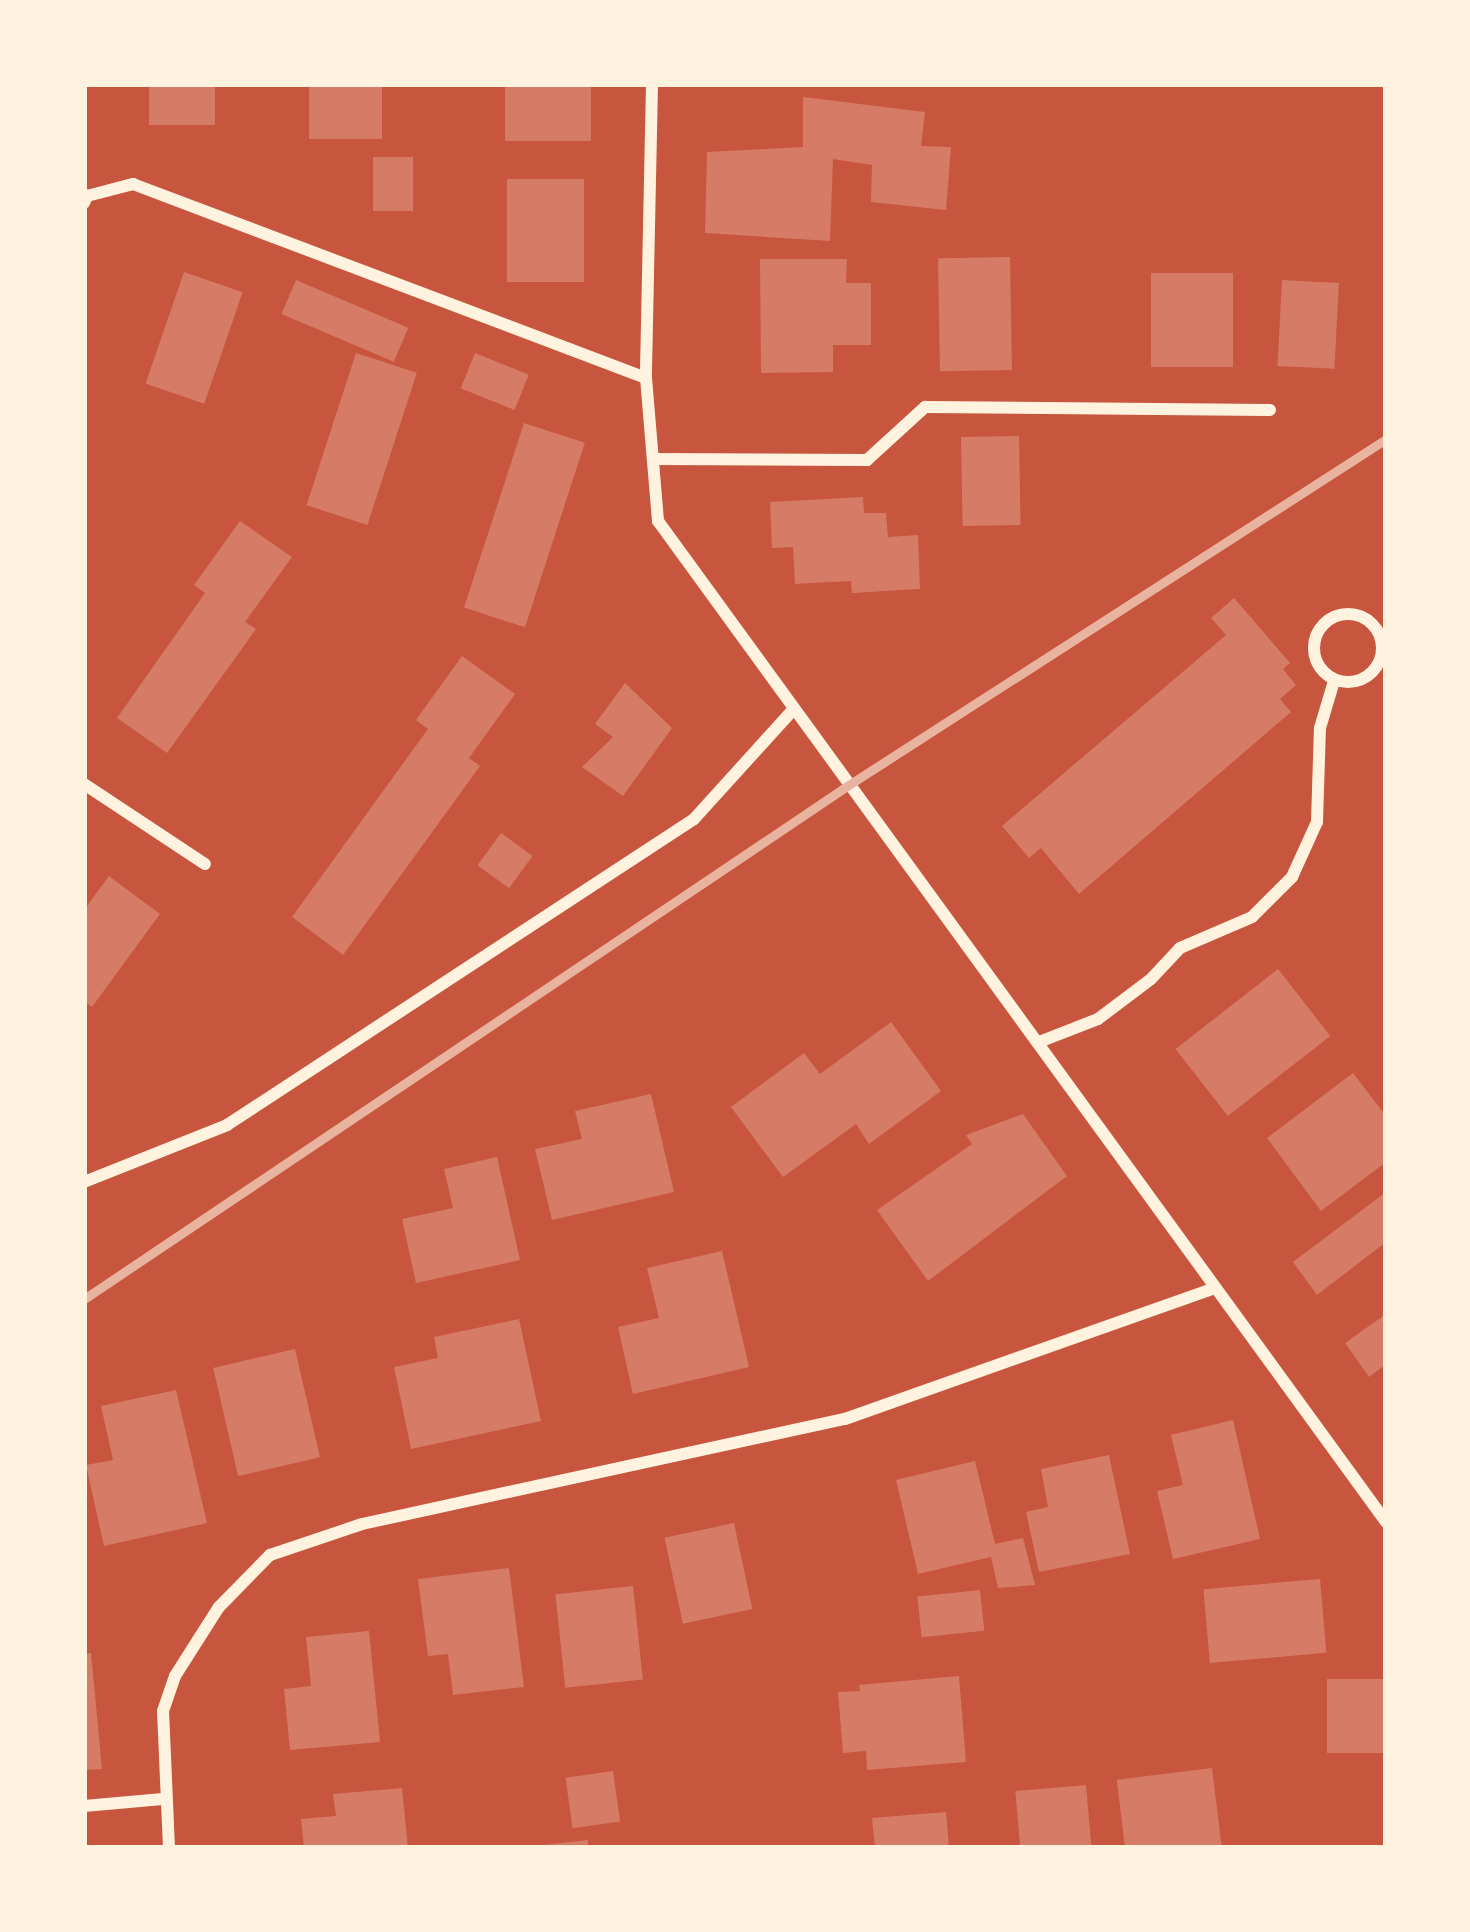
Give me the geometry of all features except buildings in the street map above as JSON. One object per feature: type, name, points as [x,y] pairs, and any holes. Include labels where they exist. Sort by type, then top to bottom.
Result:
[{"type":"street","points":[[652,84],[646,378],[658,521],[1386,1522]]},
{"type":"street","points":[[84,203],[87,196],[133,184],[646,378]]},
{"type":"street","points":[[653,459],[867,460],[925,407],[1270,410]]},
{"type":"street","points":[[1351,613],[1373,624],[1384,646],[1376,668],[1357,682],[1334,680],[1316,664],[1313,639],[1327,619],[1351,613]]},
{"type":"street","points":[[1039,1042],[1098,1019],[1151,979],[1180,948],[1252,917],[1292,877],[1317,821],[1320,728],[1334,680]]},
{"type":"street","points":[[84,1182],[227,1124],[694,819],[793,710]]},
{"type":"street","points":[[84,784],[205,864]]},
{"type":"street","points":[[169,1848],[163,1711],[175,1676],[219,1607],[270,1555],[362,1524],[845,1419],[1215,1288]]},
{"type":"street","points":[[84,1806],[164,1799]]},
{"type":"railway","points":[[84,1299],[847,786],[1386,439]]}]
